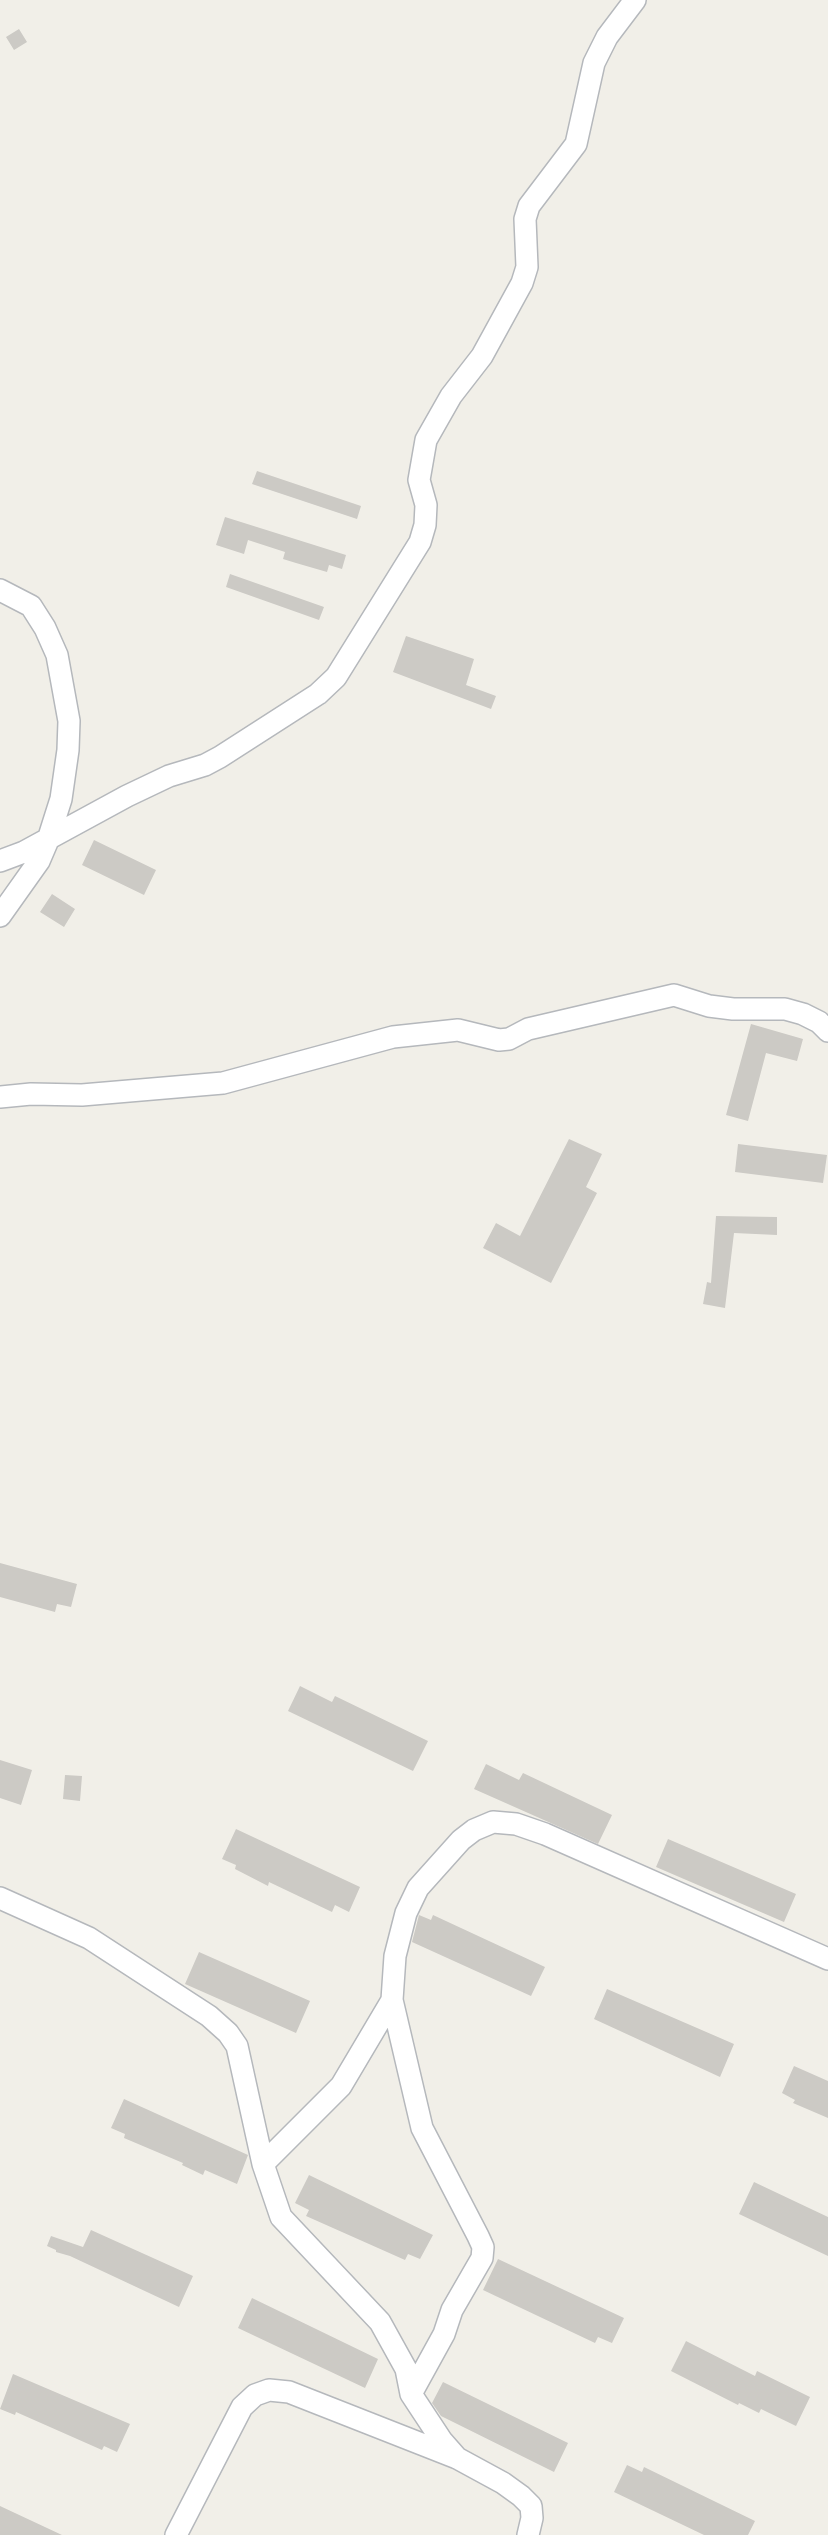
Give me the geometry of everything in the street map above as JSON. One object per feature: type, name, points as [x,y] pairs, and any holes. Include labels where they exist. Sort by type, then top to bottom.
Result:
[{"type":"street","points":[[0,861],[48,840],[127,796],[220,757],[318,694],[336,677],[420,542],[425,525],[426,505],[419,480],[426,440],[451,396],[482,356],[522,283],[527,267],[525,219],[530,206],[576,144],[588,78],[594,63],[607,38],[635,0]]},
{"type":"street","points":[[0,590],[31,606],[45,628],[57,655],[69,721],[68,750],[61,799],[48,840],[39,861],[0,916]]},
{"type":"street","points":[[0,1097],[31,1094],[82,1095],[222,1083],[393,1037],[458,1029],[499,1040],[509,1039],[528,1029],[674,995],[710,1006],[733,1009],[785,1009],[803,1014],[828,1031]]},
{"type":"street","points":[[411,2394],[444,2334],[452,2310],[482,2258],[483,2247],[422,2128],[392,2000],[395,1956],[406,1913],[418,1888],[461,1840],[474,1830],[493,1822],[516,1824],[545,1834],[828,1959]]},
{"type":"street","points":[[0,1898],[89,1938],[209,2016],[228,2033],[237,2046],[262,2164],[281,2217],[380,2322],[406,2369],[411,2394],[441,2441],[457,2458]]},
{"type":"street","points":[[262,2164],[341,2086],[392,2000]]},
{"type":"street","points":[[176,2535],[242,2407],[255,2395],[269,2390],[289,2392],[457,2458],[503,2483],[531,2506],[532,2518],[528,2535]]},
{"type":"building","points":[[19,29],[27,42],[14,50],[6,37]]},
{"type":"building","points":[[257,471],[361,506],[357,519],[252,484]]},
{"type":"building","points":[[225,517],[346,555],[342,569],[329,565],[327,572],[283,559],[285,552],[248,540],[244,554],[216,545]]},
{"type":"building","points":[[230,574],[324,607],[319,620],[226,587]]},
{"type":"building","points":[[406,636],[474,659],[466,685],[496,696],[491,709],[393,672]]},
{"type":"building","points":[[94,840],[156,870],[144,895],[82,865]]},
{"type":"building","points":[[52,894],[75,909],[64,927],[40,912]]},
{"type":"building","points":[[751,1024],[803,1039],[797,1061],[766,1053],[748,1121],[726,1115]]},
{"type":"building","points":[[569,1139],[602,1154],[586,1187],[597,1193],[551,1283],[483,1248],[496,1223],[520,1236]]},
{"type":"building","points":[[738,1144],[827,1155],[823,1183],[735,1172]]},
{"type":"building","points":[[716,1216],[777,1217],[777,1235],[734,1233],[725,1308],[703,1304],[707,1282],[711,1283]]},
{"type":"building","points":[[0,1563],[77,1584],[71,1607],[57,1604],[55,1612],[0,1597]]},
{"type":"building","points":[[300,1686],[332,1702],[335,1696],[428,1741],[413,1771],[288,1711]]},
{"type":"building","points":[[0,1760],[32,1770],[21,1805],[0,1798]]},
{"type":"building","points":[[486,1764],[519,1780],[523,1773],[612,1815],[598,1844],[474,1789]]},
{"type":"building","points":[[65,1775],[82,1776],[80,1801],[63,1799]]},
{"type":"building","points":[[236,1829],[360,1887],[349,1912],[335,1905],[332,1912],[269,1882],[268,1886],[235,1869],[236,1865],[222,1859]]},
{"type":"building","points":[[668,1839],[796,1894],[784,1922],[656,1867]]},
{"type":"building","points":[[419,1915],[431,1920],[433,1915],[545,1967],[531,1996],[412,1942]]},
{"type":"building","points":[[199,1952],[310,2001],[296,2033],[185,1984]]},
{"type":"building","points":[[607,1989],[734,2044],[720,2077],[594,2019]]},
{"type":"building","points":[[794,2066],[828,2081],[828,2118],[793,2103],[795,2100],[782,2093]]},
{"type":"building","points":[[124,2099],[248,2155],[237,2184],[205,2170],[203,2175],[182,2165],[183,2163],[124,2138],[125,2134],[111,2128]]},
{"type":"building","points":[[309,2175],[433,2235],[420,2259],[408,2254],[405,2260],[306,2216],[309,2210],[295,2203]]},
{"type":"building","points":[[754,2182],[828,2217],[828,2256],[739,2214]]},
{"type":"building","points":[[91,2230],[193,2276],[179,2307],[47,2246],[51,2236],[83,2247]]},
{"type":"building","points":[[498,2259],[624,2318],[612,2343],[598,2337],[595,2343],[483,2290]]},
{"type":"building","points":[[252,2298],[378,2359],[365,2388],[238,2328]]},
{"type":"building","points":[[686,2341],[755,2376],[757,2371],[810,2397],[796,2426],[761,2409],[759,2413],[739,2403],[738,2405],[671,2371]]},
{"type":"building","points":[[13,2374],[130,2424],[117,2452],[104,2446],[102,2450],[16,2412],[15,2415],[0,2409]]},
{"type":"building","points":[[443,2382],[568,2443],[554,2472],[441,2416],[432,2403]]},
{"type":"building","points":[[627,2465],[642,2472],[644,2467],[755,2521],[748,2535],[704,2535],[614,2492]]},
{"type":"building","points":[[0,2506],[62,2535],[0,2535]]}]
